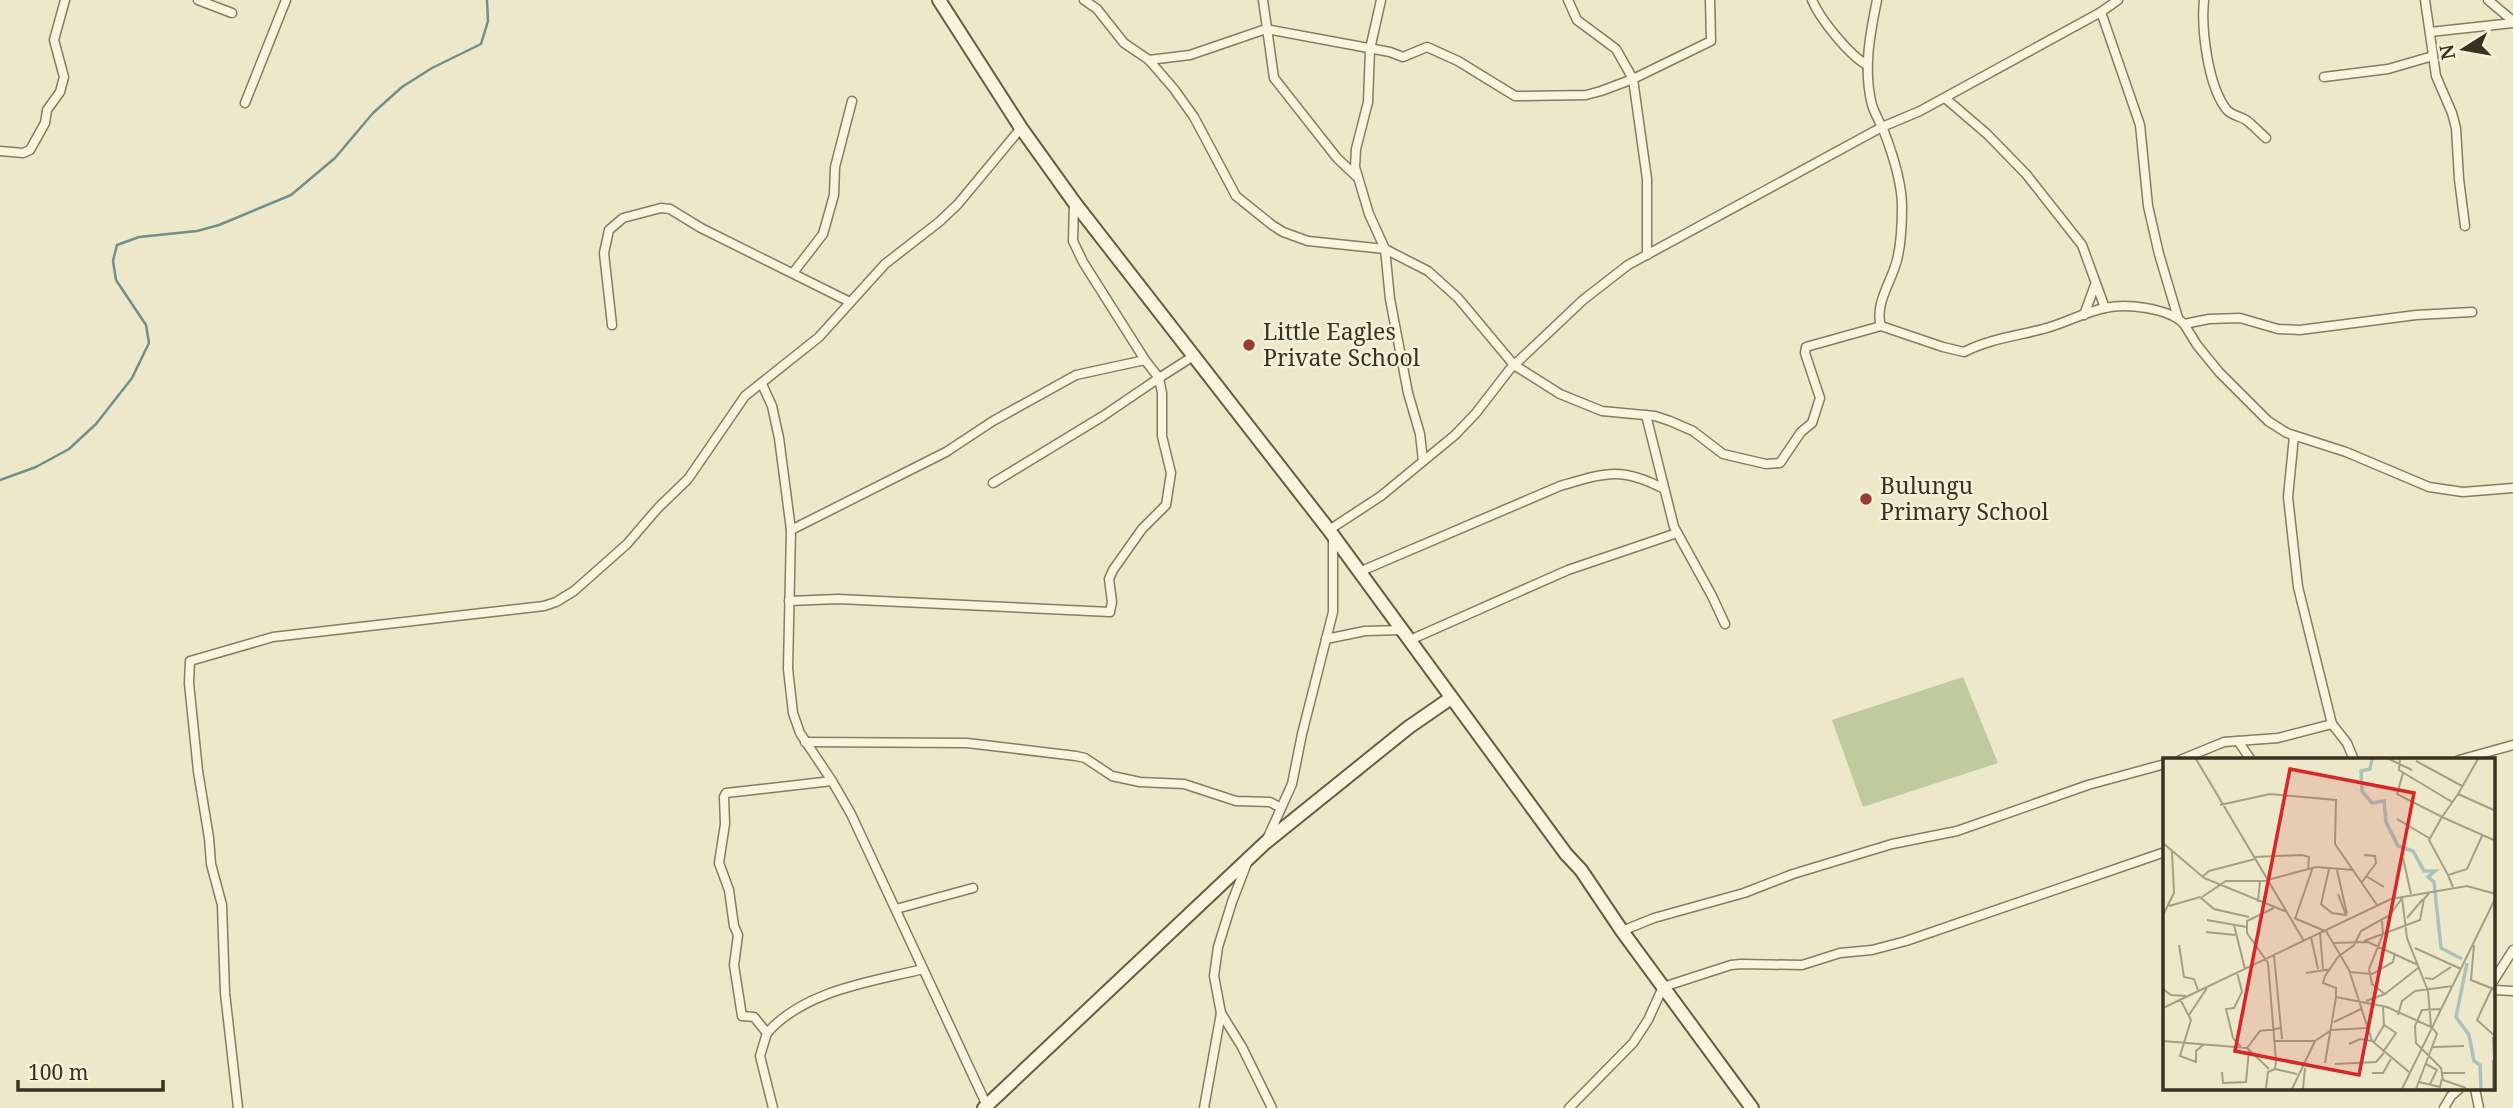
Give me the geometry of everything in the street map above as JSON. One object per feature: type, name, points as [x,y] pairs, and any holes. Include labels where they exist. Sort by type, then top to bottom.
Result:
[{"type":"street","points":[[0,151],[23,153],[30,150],[45,123],[47,110],[60,92],[64,77],[54,40],[65,0]]},
{"type":"street","points":[[198,0],[232,13]]},
{"type":"street","points":[[245,103],[286,0]]},
{"type":"street","points":[[939,0],[1021,128],[1074,202],[1195,355],[1407,635],[1752,1108]]},
{"type":"street","points":[[1084,0],[1097,9],[1124,43],[1149,60],[1194,117],[1233,191],[1245,204],[1283,232],[1308,241],[1385,248],[1428,271],[1443,283],[1514,365],[1560,394],[1594,408],[1618,414],[1646,415],[1670,421],[1693,431],[1723,454],[1766,464],[1777,464],[1801,432],[1812,423],[1820,398],[1805,353],[1807,347],[1881,326],[1964,352],[1979,344],[2048,328],[2105,308],[2120,306],[2152,309],[2181,321],[2240,318],[2278,329],[2300,330],[2416,315],[2472,312]]},
{"type":"street","points":[[1263,0],[1274,78],[1336,158],[1357,177]]},
{"type":"street","points":[[1381,0],[1370,49],[1368,102],[1356,149],[1357,177],[1376,232],[1385,248],[1390,299],[1408,393],[1420,435],[1423,461]]},
{"type":"street","points":[[1568,0],[1577,20],[1616,49],[1633,79],[1647,179],[1647,255]]},
{"type":"street","points":[[1149,60],[1190,55],[1266,29],[1403,57],[1427,47],[1458,61],[1516,96],[1586,95],[1633,79],[1712,41],[1710,0]]},
{"type":"street","points":[[1812,0],[1841,40],[1867,65]]},
{"type":"street","points":[[1877,0],[1867,65],[1871,102],[1894,166],[1902,209],[1898,259],[1879,309],[1881,326]]},
{"type":"street","points":[[1331,534],[1455,435],[1514,365],[1583,300],[1628,265],[1882,127],[1945,98],[2118,0]]},
{"type":"street","points":[[2204,0],[2203,37],[2220,95],[2231,113],[2243,118],[2266,138]]},
{"type":"street","points":[[2425,0],[2441,90],[2456,128],[2465,226]]},
{"type":"street","points":[[2488,0],[2513,22]]},
{"type":"street","points":[[2101,12],[2140,125],[2148,206],[2159,254],[2181,321],[2219,372],[2268,421],[2294,436],[2346,452],[2429,487],[2463,492],[2513,488]]},
{"type":"street","points":[[2430,32],[2513,22]]},
{"type":"street","points":[[2325,77],[2388,69],[2433,56]]},
{"type":"street","points":[[1945,98],[1987,134],[2026,174],[2081,245],[2105,308]]},
{"type":"street","points":[[793,273],[822,234],[834,195],[835,167],[852,101]]},
{"type":"street","points":[[238,1108],[225,993],[222,905],[211,864],[198,771],[189,683],[190,661],[273,637],[556,602],[582,586],[627,544],[688,479],[746,396],[819,337],[886,264],[958,204],[1021,128]]},
{"type":"street","points":[[789,601],[838,599],[1110,612],[1112,602],[1109,579],[1142,528],[1166,505],[1171,474],[1162,436],[1162,393],[1158,378],[1083,262],[1073,241],[1074,202]]},
{"type":"street","points":[[612,325],[605,243],[609,230],[622,218],[661,208],[670,209],[701,228],[850,302]]},
{"type":"street","points":[[2084,316],[2095,285]]},
{"type":"street","points":[[993,483],[1104,416],[1195,355]]},
{"type":"street","points":[[791,530],[946,452],[993,421],[1076,375],[1145,360]]},
{"type":"street","points":[[762,384],[772,407],[779,438],[791,530],[788,669],[795,722],[851,814],[986,1107],[1265,843],[1409,727],[1451,698]]},
{"type":"street","points":[[1646,415],[1677,533],[1725,624]]},
{"type":"street","points":[[2294,436],[2288,497],[2298,587],[2332,724],[2347,743],[2353,758]]},
{"type":"street","points":[[1359,572],[1560,486],[1593,476],[1619,472],[1631,474],[1664,489]]},
{"type":"street","points":[[1326,639],[1365,631],[1407,635],[1568,570],[1677,533]]},
{"type":"street","points":[[1265,843],[1292,785],[1302,734],[1334,612],[1331,534]]},
{"type":"street","points":[[2185,758],[2218,744],[2278,738],[2332,724]]},
{"type":"street","points":[[2238,741],[2250,758]]},
{"type":"street","points":[[805,742],[967,743],[1076,756],[1085,758],[1112,776],[1140,782],[1184,784],[1236,801],[1270,802],[1281,808]]},
{"type":"street","points":[[2466,758],[2513,745]]},
{"type":"street","points":[[1622,931],[1654,918],[1744,893],[1793,874],[1892,845],[1957,831],[2088,786],[2163,765]]},
{"type":"street","points":[[767,1033],[754,1017],[742,1016],[738,1001],[734,965],[738,935],[734,926],[729,890],[719,863],[725,824],[724,797],[726,793],[832,781]]},
{"type":"street","points":[[1569,1108],[1633,1043],[1648,1020],[1662,987],[1731,965],[1802,965],[1840,953],[1884,947],[2163,853]]},
{"type":"street","points":[[1204,1108],[1221,1013],[1214,976],[1218,947],[1250,857]]},
{"type":"street","points":[[896,909],[973,887]]},
{"type":"street","points":[[2496,977],[2513,950]]},
{"type":"street","points":[[773,1108],[760,1056],[767,1033],[778,1021],[820,997],[923,969]]},
{"type":"street","points":[[1221,1013],[1237,1038],[1272,1108]]},
{"type":"street","points":[[2444,1108],[2458,1090]]},
{"type":"street","points":[[2475,1090],[2479,1108]]},
{"type":"green space","points":[[1963,677],[1998,763],[1863,807],[1832,720]]},
{"type":"waterway","points":[[0,480],[36,467],[69,449],[96,424],[132,378],[149,343],[146,325],[116,280],[113,261],[117,245],[139,237],[197,231],[219,225],[291,195],[335,158],[373,113],[402,87],[432,68],[481,44],[488,21],[487,0]]},
{"type":"place","name":"Little Eagles Private School","points":[[1249,345]]},
{"type":"place","name":"Bulungu Primary School","points":[[1866,499]]}]
